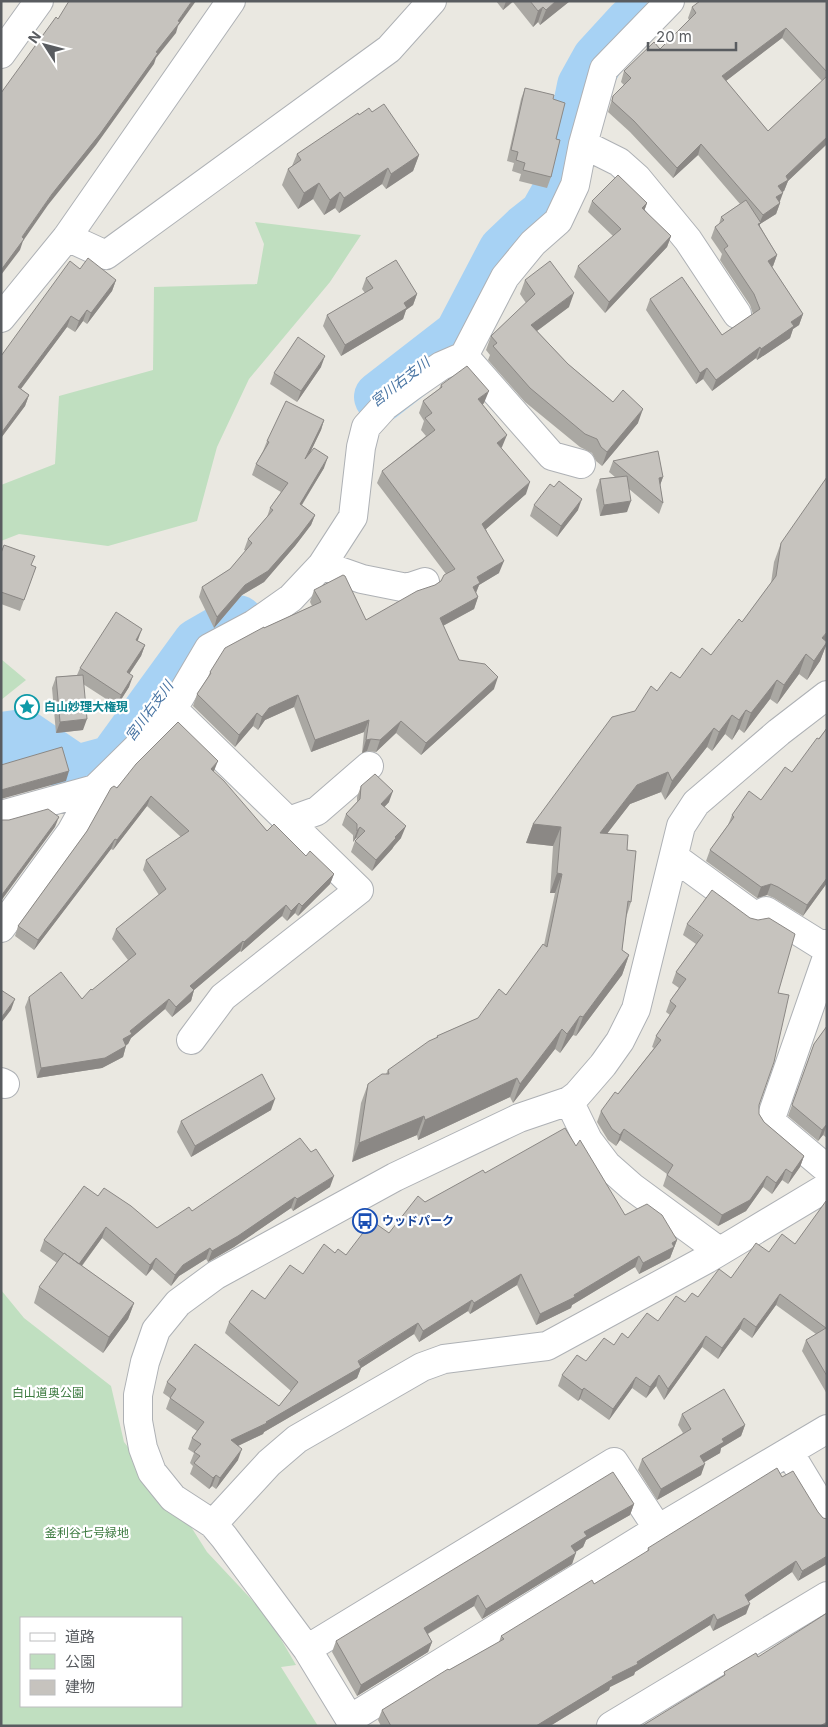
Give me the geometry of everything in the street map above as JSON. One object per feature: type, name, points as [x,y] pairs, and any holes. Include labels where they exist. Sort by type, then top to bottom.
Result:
[{"type":"street","points":[[1,54],[39,1]]},
{"type":"street","points":[[1,318],[67,237],[231,1]]},
{"type":"street","points":[[67,237],[106,255],[389,49],[432,1]]},
{"type":"street","points":[[1,928],[71,832],[95,789],[157,728],[173,709],[209,648],[254,624],[291,598],[322,564],[354,517],[361,447],[366,427],[385,406],[412,386],[441,366],[464,356],[505,277],[533,243],[558,221],[575,185],[582,144],[604,69],[670,1]]},
{"type":"street","points":[[582,144],[619,162],[637,178],[688,240],[737,314]]},
{"type":"street","points":[[464,356],[552,456],[581,464]]},
{"type":"street","points":[[322,564],[362,579],[407,588],[425,582]]},
{"type":"street","points":[[827,695],[779,732],[696,803],[682,826],[636,1009],[620,1041],[603,1065],[577,1095],[568,1101],[519,1118],[395,1177],[216,1275],[178,1303],[156,1330],[145,1362],[138,1394],[138,1422],[143,1448],[152,1472],[173,1498],[213,1524],[224,1537],[307,1649],[352,1723],[658,1529],[827,1429]]},
{"type":"street","points":[[173,709],[359,890],[223,997],[191,1040]]},
{"type":"street","points":[[289,821],[316,812],[369,766]]},
{"type":"street","points":[[1,815],[95,789]]},
{"type":"street","points":[[674,857],[756,916],[766,911],[819,944],[827,944]]},
{"type":"street","points":[[827,957],[770,1121],[827,1169]]},
{"type":"street","points":[[568,1101],[588,1140],[606,1165],[632,1187],[719,1251]]},
{"type":"street","points":[[213,1524],[269,1463],[297,1439],[422,1367],[444,1359],[547,1346],[707,1259],[827,1187]]},
{"type":"street","points":[[789,1452],[827,1515]]},
{"type":"street","points":[[307,1649],[614,1462],[658,1529]]},
{"type":"street","points":[[611,1726],[827,1596]]},
{"type":"green space","points":[[255,222],[361,235],[330,282],[249,379],[217,447],[197,521],[108,546],[19,534],[1,541],[1,485],[55,464],[59,396],[153,370],[154,287],[257,284],[264,244]]},
{"type":"green space","points":[[1,659],[26,680],[1,700]]},
{"type":"green space","name":"釜利谷七号緑地","points":[[1,1290],[24,1318],[111,1386],[124,1442],[188,1522],[207,1552],[268,1617],[296,1665],[281,1667],[318,1726],[1,1726]]},
{"type":"building","points":[[69,1],[192,1],[178,21],[180,22],[156,52],[158,53],[100,134],[52,194],[22,237],[24,239],[1,270],[1,93],[56,17],[58,19]]},
{"type":"building","points":[[530,1],[556,1],[546,10],[543,7],[538,11]]},
{"type":"building","points":[[700,1],[825,1],[827,3],[827,72],[786,28],[722,76],[768,131],[827,76],[827,137],[786,176],[788,180],[778,186],[783,193],[776,197],[780,203],[763,215],[701,144],[677,168],[634,121],[612,101],[613,96],[631,78],[624,71],[654,42],[660,49],[696,13],[692,7]]},
{"type":"building","points":[[525,88],[554,95],[553,99],[565,103],[556,139],[560,140],[551,177],[523,170],[525,163],[516,160],[518,152],[511,150]]},
{"type":"building","points":[[384,104],[419,155],[391,174],[388,168],[344,198],[340,192],[330,200],[319,183],[304,193],[288,169],[301,160],[297,154],[358,113],[359,115],[369,108],[372,112]]},
{"type":"building","points":[[618,175],[647,203],[642,208],[671,236],[609,302],[578,266],[621,229],[592,201]]},
{"type":"building","points":[[746,200],[761,223],[758,224],[777,255],[768,261],[803,314],[791,322],[794,326],[761,349],[760,347],[716,380],[707,368],[700,373],[650,299],[682,277],[722,335],[760,309],[754,294],[724,249],[728,246],[715,227],[724,220],[721,217]]},
{"type":"building","points":[[88,258],[116,280],[91,313],[87,310],[79,321],[71,316],[18,387],[29,395],[2,432],[1,356],[70,261],[80,269]]},
{"type":"building","points":[[396,260],[417,294],[404,303],[407,308],[345,345],[327,315],[373,288],[366,278]]},
{"type":"building","points":[[550,261],[574,293],[531,325],[568,364],[613,402],[623,390],[643,409],[607,452],[601,447],[597,439],[585,434],[530,388],[493,346],[497,343],[491,336],[535,294],[525,280]]},
{"type":"building","points":[[298,337],[325,356],[301,391],[274,373]]},
{"type":"building","points":[[467,366],[489,391],[478,399],[507,435],[497,443],[530,482],[482,524],[504,561],[477,577],[480,583],[473,587],[478,597],[440,618],[459,660],[485,664],[498,677],[426,743],[401,721],[380,740],[366,740],[369,720],[315,740],[298,695],[269,708],[262,717],[257,713],[239,735],[197,694],[225,648],[264,627],[321,602],[314,590],[343,575],[366,620],[417,591],[435,585],[441,581],[444,575],[455,569],[382,471],[435,430],[425,418],[432,413],[423,401]]},
{"type":"building","points":[[286,401],[324,420],[305,459],[314,448],[328,457],[300,504],[315,515],[268,571],[245,585],[217,617],[202,587],[230,569],[252,543],[248,539],[273,510],[270,508],[288,483],[256,464],[269,442],[267,441]]},
{"type":"building","points":[[658,451],[663,477],[659,478],[663,503],[613,461]]},
{"type":"building","points":[[627,476],[631,501],[604,505],[600,479]]},
{"type":"building","points":[[827,477],[827,632],[822,638],[827,642],[814,661],[806,654],[784,685],[777,680],[751,713],[746,710],[739,720],[732,715],[719,732],[714,728],[672,781],[668,772],[637,785],[600,833],[628,835],[627,850],[636,851],[631,902],[628,901],[622,950],[629,955],[583,1017],[580,1016],[567,1034],[562,1029],[520,1084],[517,1078],[425,1120],[424,1116],[359,1143],[368,1084],[382,1074],[389,1074],[388,1070],[437,1036],[478,1018],[499,989],[506,995],[543,944],[547,947],[562,874],[557,873],[561,827],[533,824],[612,717],[635,711],[651,686],[657,691],[671,672],[680,678],[702,648],[711,655],[739,619],[742,622],[776,576],[781,543]]},
{"type":"building","points":[[559,481],[582,499],[561,526],[534,505],[550,484],[554,487]]},
{"type":"building","points":[[4,545],[35,556],[31,565],[36,567],[24,600],[1,592],[1,553]]},
{"type":"building","points":[[116,612],[142,629],[136,640],[145,645],[127,672],[133,676],[121,695],[80,668]]},
{"type":"building","points":[[83,675],[87,719],[60,722],[56,677]]},
{"type":"building","points":[[178,722],[218,761],[211,769],[224,781],[267,831],[274,824],[306,856],[310,851],[334,874],[302,906],[299,903],[291,911],[286,905],[243,941],[190,986],[194,990],[176,1007],[169,999],[130,1031],[132,1034],[123,1039],[126,1046],[105,1058],[41,1068],[29,997],[61,972],[82,999],[91,989],[136,954],[116,929],[166,889],[146,860],[189,831],[151,796],[117,840],[115,839],[38,940],[18,926],[87,831],[111,788],[114,786],[117,788],[136,764]]},
{"type":"building","points":[[827,728],[827,878],[807,905],[771,884],[761,887],[710,850],[734,817],[732,815],[749,791],[761,800],[785,767],[792,772],[817,738],[819,739]]},
{"type":"building","points":[[62,747],[69,771],[1,790],[1,765]]},
{"type":"building","points":[[375,774],[393,791],[381,804],[406,826],[376,860],[355,841],[365,831],[360,827],[357,831],[357,824],[346,814],[360,799],[361,786]]},
{"type":"building","points":[[48,809],[59,817],[1,896],[1,820],[9,820]]},
{"type":"building","points":[[712,890],[750,918],[758,920],[769,918],[795,934],[778,993],[789,995],[774,1062],[759,1105],[759,1114],[764,1122],[804,1156],[792,1173],[786,1169],[776,1183],[767,1176],[750,1200],[722,1215],[667,1175],[673,1165],[624,1129],[620,1135],[612,1129],[601,1111],[615,1092],[618,1094],[661,1040],[656,1036],[676,1006],[670,1001],[686,979],[676,972],[703,935],[687,924]]},
{"type":"building","points":[[1,990],[15,999],[1,1018]]},
{"type":"building","points":[[827,1026],[827,1124],[822,1130],[792,1105],[814,1044]]},
{"type":"building","points":[[262,1074],[275,1099],[195,1146],[181,1121]]},
{"type":"building","points":[[565,1128],[576,1146],[580,1140],[625,1215],[647,1204],[662,1215],[677,1240],[672,1243],[674,1247],[643,1263],[639,1256],[574,1295],[575,1297],[540,1314],[521,1274],[474,1303],[472,1300],[423,1331],[418,1323],[358,1361],[361,1367],[267,1423],[231,1440],[242,1449],[220,1478],[216,1475],[213,1478],[194,1463],[200,1456],[194,1452],[201,1444],[192,1438],[204,1422],[170,1398],[176,1389],[167,1382],[195,1344],[279,1406],[298,1382],[229,1322],[252,1290],[265,1299],[290,1265],[303,1274],[324,1244],[335,1253],[338,1249],[346,1255],[372,1221],[389,1233],[418,1196],[425,1202],[483,1170],[485,1173]]},
{"type":"building","points":[[300,1138],[311,1152],[316,1149],[334,1176],[297,1199],[295,1197],[238,1236],[212,1251],[210,1248],[183,1265],[175,1275],[156,1258],[150,1265],[106,1227],[79,1264],[44,1240],[84,1186],[98,1196],[104,1188],[131,1206],[157,1228],[189,1207],[192,1211]]},
{"type":"building","points":[[826,1201],[827,1376],[806,1340],[826,1328],[780,1294],[756,1327],[744,1318],[722,1348],[706,1336],[668,1389],[659,1375],[650,1387],[636,1377],[613,1409],[562,1375],[577,1355],[586,1361],[604,1338],[614,1345],[622,1333],[628,1338],[647,1313],[658,1321],[676,1296],[685,1302],[692,1293],[698,1297],[719,1269],[731,1278],[756,1243],[769,1252],[782,1234],[795,1244]]},
{"type":"building","points":[[64,1253],[134,1303],[109,1337],[39,1287]]},
{"type":"building","points":[[724,1389],[745,1425],[722,1439],[724,1442],[700,1456],[705,1464],[661,1489],[642,1459],[691,1429],[682,1414]]},
{"type":"building","points":[[777,1468],[782,1477],[793,1471],[818,1512],[823,1518],[827,1519],[827,1556],[802,1571],[796,1561],[745,1595],[750,1604],[717,1620],[714,1614],[637,1662],[638,1664],[612,1677],[613,1679],[536,1726],[391,1726],[382,1710],[448,1669],[504,1639],[501,1636],[592,1580],[594,1584]]},
{"type":"building","points":[[613,1472],[634,1504],[584,1532],[587,1536],[571,1546],[576,1553],[486,1609],[478,1595],[424,1628],[432,1642],[361,1685],[336,1641]]},
{"type":"building","points":[[827,1613],[827,1722],[820,1726],[642,1726],[725,1675],[724,1672],[756,1653],[758,1657]]},
{"type":"waterway","name":"宮川右支川","points":[[380,397],[460,335],[504,251],[545,215],[563,183],[583,86],[598,59],[631,23]]},
{"type":"waterway","name":"宮川右支川","points":[[1,738],[23,735],[76,771],[113,761],[198,644],[238,621]]},
{"type":"place","name":"白山妙理大権現","points":[[27,707]]},
{"type":"place","name":"ウッドパーク","points":[[365,1221]]},
{"type":"park label","name":"白山道奥公園","points":[[48,1393]]}]
